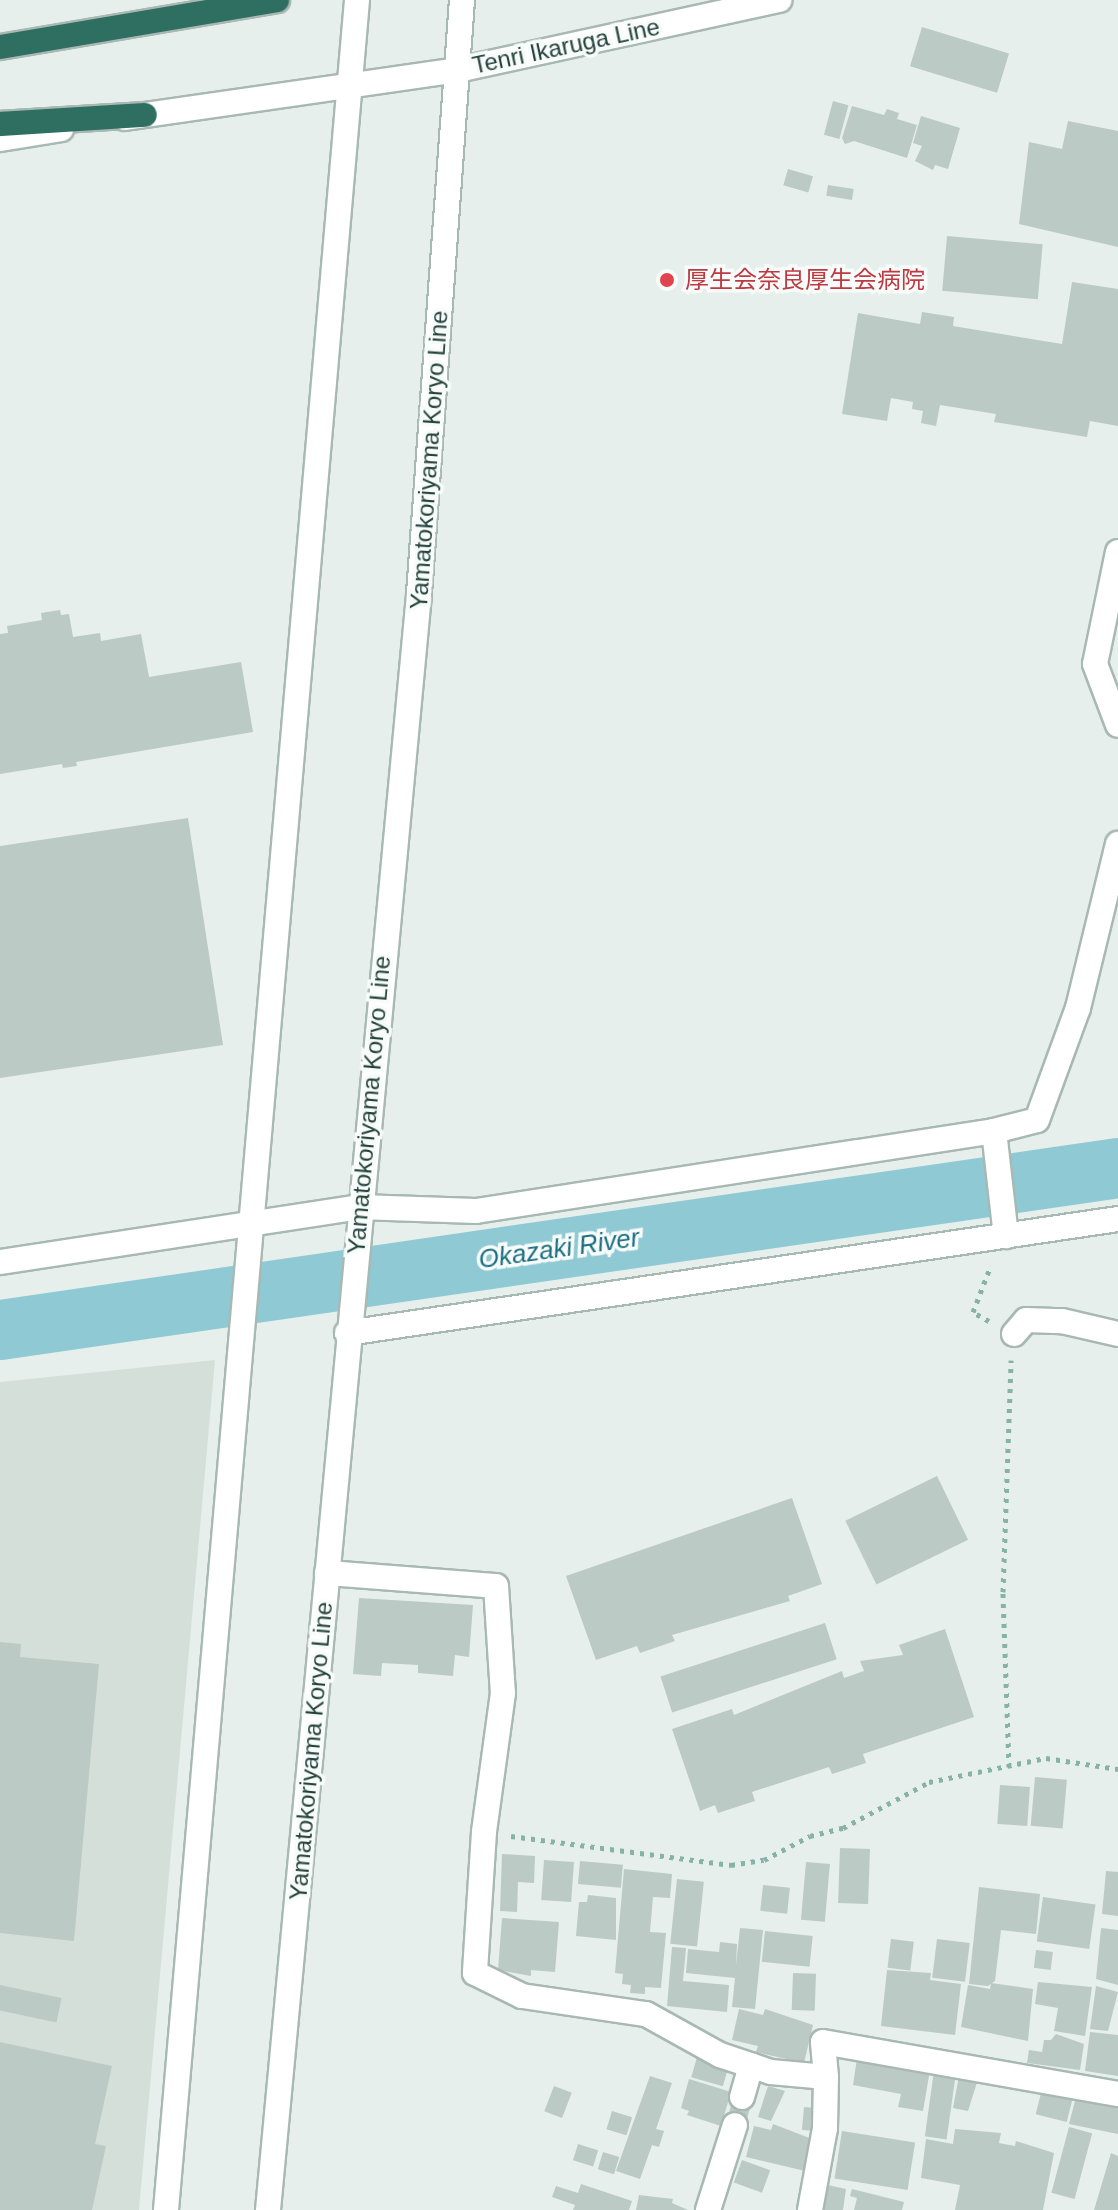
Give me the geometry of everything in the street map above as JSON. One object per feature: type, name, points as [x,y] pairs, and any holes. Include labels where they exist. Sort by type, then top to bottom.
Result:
[{"type":"highway","points":[[0,47],[277,0]]},
{"type":"highway","points":[[0,124],[145,115]]},
{"type":"main road","points":[[166,2210],[245,1332],[357,0]]},
{"type":"main road","name":"Yamatokoriyama Koryo Line","points":[[268,2210],[348,1324],[419,594],[462,0]]},
{"type":"main road","name":"Tenri Ikaruga Line","points":[[0,139],[458,70],[779,0]]},
{"type":"main road","points":[[1118,552],[1095,664],[1118,725]]},
{"type":"main road","points":[[0,1262],[359,1217],[476,1211],[994,1131],[1037,1120],[1078,1008],[1118,844]]},
{"type":"main road","points":[[994,1131],[1006,1236]]},
{"type":"main road","points":[[348,1324],[1118,1219]]},
{"type":"main road","points":[[1014,1334],[1026,1320],[1062,1321],[1118,1334]]},
{"type":"main road","points":[[327,1573],[496,1586],[503,1693],[484,1832],[475,1973],[522,1996],[646,2014],[720,2055],[751,2065],[797,2077],[826,2077]]},
{"type":"main road","points":[[810,2210],[825,2128],[823,2042],[1118,2094]]},
{"type":"main road","points":[[742,2097],[751,2065]]},
{"type":"main road","points":[[708,2210],[735,2125]]},
{"type":"path","points":[[1006,1236],[977,1290],[973,1312],[1014,1334],[1005,1421],[1003,1592],[1009,1767]]},
{"type":"path","points":[[484,1832],[731,1865],[764,1860],[810,1836],[843,1828],[929,1782],[1046,1758],[1118,1769]]},
{"type":"shaded area","points":[[215,1360],[139,2210],[0,2210],[0,1382]]},
{"type":"building","points":[[922,27],[1009,54],[997,93],[910,66]]},
{"type":"building","points":[[833,101],[848,105],[839,139],[824,135]]},
{"type":"building","points":[[852,106],[884,115],[887,109],[899,113],[897,119],[917,125],[907,158],[854,141],[845,144],[842,138]]},
{"type":"building","points":[[921,116],[960,128],[948,169],[935,165],[933,170],[915,161],[922,146],[913,143]]},
{"type":"building","points":[[1068,121],[1118,131],[1118,247],[1019,224],[1029,142],[1062,149]]},
{"type":"building","points":[[788,169],[813,176],[808,193],[783,185]]},
{"type":"building","points":[[828,185],[854,189],[852,200],[826,196]]},
{"type":"building","points":[[947,236],[1043,244],[1038,299],[942,291]]},
{"type":"building","points":[[1072,282],[1118,289],[1118,426],[1090,421],[1087,437],[994,422],[996,414],[940,405],[936,426],[921,423],[923,411],[912,409],[913,402],[891,398],[887,421],[842,414],[858,313],[920,324],[922,312],[954,317],[953,326],[1062,344]]},
{"type":"building","points":[[60,610],[61,615],[69,614],[73,637],[100,633],[101,641],[141,634],[149,677],[241,662],[253,732],[76,762],[77,766],[63,768],[62,764],[0,774],[0,634],[8,633],[7,626],[42,620],[41,613]]},
{"type":"building","points":[[188,818],[223,1045],[0,1078],[0,846]]},
{"type":"building","points":[[937,1476],[968,1540],[876,1585],[845,1521]]},
{"type":"building","points":[[792,1498],[822,1584],[788,1596],[790,1601],[672,1635],[675,1641],[640,1653],[637,1646],[596,1660],[566,1576]]},
{"type":"building","points":[[359,1598],[473,1605],[469,1657],[455,1655],[453,1676],[418,1673],[418,1665],[382,1663],[381,1676],[353,1674]]},
{"type":"building","points":[[825,1623],[837,1659],[672,1713],[660,1676]]},
{"type":"building","points":[[945,1629],[974,1717],[863,1754],[866,1763],[832,1774],[829,1767],[752,1792],[755,1801],[718,1813],[715,1805],[700,1811],[672,1729],[732,1709],[734,1715],[842,1671],[844,1678],[864,1671],[860,1661],[903,1655],[899,1645]]},
{"type":"building","points":[[0,1642],[21,1644],[20,1657],[99,1664],[74,1941],[0,1933]]},
{"type":"building","points":[[1035,1777],[1067,1780],[1063,1829],[1031,1826]]},
{"type":"building","points":[[1000,1785],[1030,1787],[1027,1826],[997,1824]]},
{"type":"building","points":[[840,1848],[870,1849],[868,1904],[838,1903]]},
{"type":"building","points":[[502,1854],[535,1856],[534,1883],[518,1882],[517,1912],[500,1911]]},
{"type":"building","points":[[544,1860],[574,1862],[571,1902],[541,1900]]},
{"type":"building","points":[[580,1861],[623,1865],[621,1888],[578,1884]]},
{"type":"building","points":[[806,1862],[830,1864],[825,1922],[801,1920]]},
{"type":"building","points":[[624,1869],[672,1874],[670,1898],[653,1897],[650,1932],[666,1933],[661,1988],[645,1987],[645,1994],[630,1993],[631,1985],[622,1984],[623,1974],[615,1973]]},
{"type":"building","points":[[1106,1871],[1118,1872],[1118,1916],[1102,1914]]},
{"type":"building","points":[[677,1879],[704,1882],[697,1946],[670,1944]]},
{"type":"building","points":[[763,1885],[790,1888],[787,1914],[760,1911]]},
{"type":"building","points":[[979,1887],[1040,1894],[1036,1934],[1001,1930],[995,1981],[988,1986],[969,1984]]},
{"type":"building","points":[[588,1895],[616,1898],[616,1940],[576,1936],[579,1902],[587,1902]]},
{"type":"building","points":[[1043,1897],[1095,1904],[1089,1949],[1037,1942]]},
{"type":"building","points":[[502,1918],[559,1922],[555,1972],[531,1970],[531,1976],[498,1970]]},
{"type":"building","points":[[740,1928],[763,1930],[755,2009],[732,2007],[735,1978],[686,1973],[688,1949],[719,1952],[720,1942],[737,1944],[736,1966]]},
{"type":"building","points":[[1101,1928],[1118,1930],[1118,1985],[1096,1979]]},
{"type":"building","points":[[765,1931],[813,1936],[809,1967],[762,1962]]},
{"type":"building","points":[[891,1939],[914,1942],[910,1971],[887,1968]]},
{"type":"building","points":[[937,1939],[970,1943],[965,1982],[932,1978]]},
{"type":"building","points":[[672,1947],[686,1948],[683,1981],[729,1985],[727,2012],[667,2006]]},
{"type":"building","points":[[1036,1950],[1053,1952],[1051,1970],[1034,1968]]},
{"type":"building","points":[[887,1970],[931,1973],[930,1980],[961,1984],[955,2035],[881,2026]]},
{"type":"building","points":[[793,1973],[816,1974],[815,2011],[792,2010]]},
{"type":"building","points":[[1038,1982],[1092,1987],[1085,2036],[1054,2031],[1058,2008],[1035,2004]]},
{"type":"building","points":[[991,1983],[1033,1989],[1028,2041],[961,2027],[968,1985],[990,1989]]},
{"type":"building","points":[[0,1985],[62,1998],[56,2023],[0,2011]]},
{"type":"building","points":[[1096,1986],[1118,1992],[1108,2031],[1090,2029]]},
{"type":"building","points":[[739,2009],[763,2015],[765,2009],[813,2025],[804,2063],[756,2052],[758,2046],[732,2040]]},
{"type":"building","points":[[1090,2032],[1118,2035],[1118,2076],[1085,2071]]},
{"type":"building","points":[[1056,2034],[1084,2044],[1080,2070],[1027,2063],[1029,2050],[1042,2052],[1044,2040],[1051,2040]]},
{"type":"building","points":[[0,2042],[112,2066],[95,2144],[106,2146],[92,2210],[0,2210]]},
{"type":"building","points":[[697,2057],[729,2066],[723,2086],[691,2077]]},
{"type":"building","points":[[857,2058],[930,2070],[923,2111],[898,2107],[901,2094],[853,2085]]},
{"type":"building","points":[[934,2071],[956,2074],[947,2139],[925,2136]]},
{"type":"building","points":[[650,2076],[672,2083],[656,2129],[664,2131],[659,2147],[652,2145],[640,2179],[616,2171]]},
{"type":"building","points":[[959,2076],[978,2079],[968,2111],[953,2108]]},
{"type":"building","points":[[689,2079],[731,2092],[721,2126],[687,2115],[689,2111],[681,2108]]},
{"type":"building","points":[[554,2086],[572,2093],[562,2118],[544,2111]]},
{"type":"building","points":[[768,2086],[785,2091],[771,2121],[758,2117]]},
{"type":"building","points":[[1042,2089],[1073,2097],[1067,2122],[1036,2114]]},
{"type":"building","points":[[734,2095],[752,2100],[745,2127],[726,2122]]},
{"type":"building","points":[[1076,2097],[1118,2107],[1118,2134],[1069,2124]]},
{"type":"building","points":[[804,2107],[815,2108],[813,2131],[802,2130]]},
{"type":"building","points":[[612,2111],[632,2117],[627,2135],[606,2129]]},
{"type":"building","points":[[773,2124],[812,2139],[805,2171],[746,2157],[754,2126],[771,2130]]},
{"type":"building","points":[[1069,2127],[1092,2133],[1075,2199],[1051,2193]]},
{"type":"building","points":[[955,2129],[1001,2133],[999,2143],[1015,2146],[1016,2141],[1054,2153],[1043,2210],[955,2210],[960,2185],[921,2178],[926,2139],[953,2144]]},
{"type":"building","points":[[842,2131],[915,2143],[908,2190],[834,2178]]},
{"type":"building","points":[[578,2144],[598,2150],[593,2166],[573,2160]]},
{"type":"building","points":[[603,2152],[619,2157],[614,2174],[598,2169]]},
{"type":"building","points":[[1111,2153],[1118,2156],[1118,2210],[1094,2210]]},
{"type":"building","points":[[742,2160],[770,2170],[762,2193],[734,2183]]},
{"type":"building","points":[[581,2184],[632,2201],[629,2210],[573,2210],[575,2205],[552,2197],[556,2186],[578,2193]]},
{"type":"building","points":[[823,2184],[846,2189],[843,2210],[819,2210]]},
{"type":"building","points":[[852,2189],[904,2202],[902,2210],[854,2210],[857,2198],[850,2196]]},
{"type":"building","points":[[639,2195],[673,2199],[672,2203],[688,2210],[636,2210]]},
{"type":"waterway","name":"Okazaki River","points":[[0,1330],[1118,1168]]},
{"type":"place","name":"厚生会奈良厚生会病院","points":[[667,280]]}]
